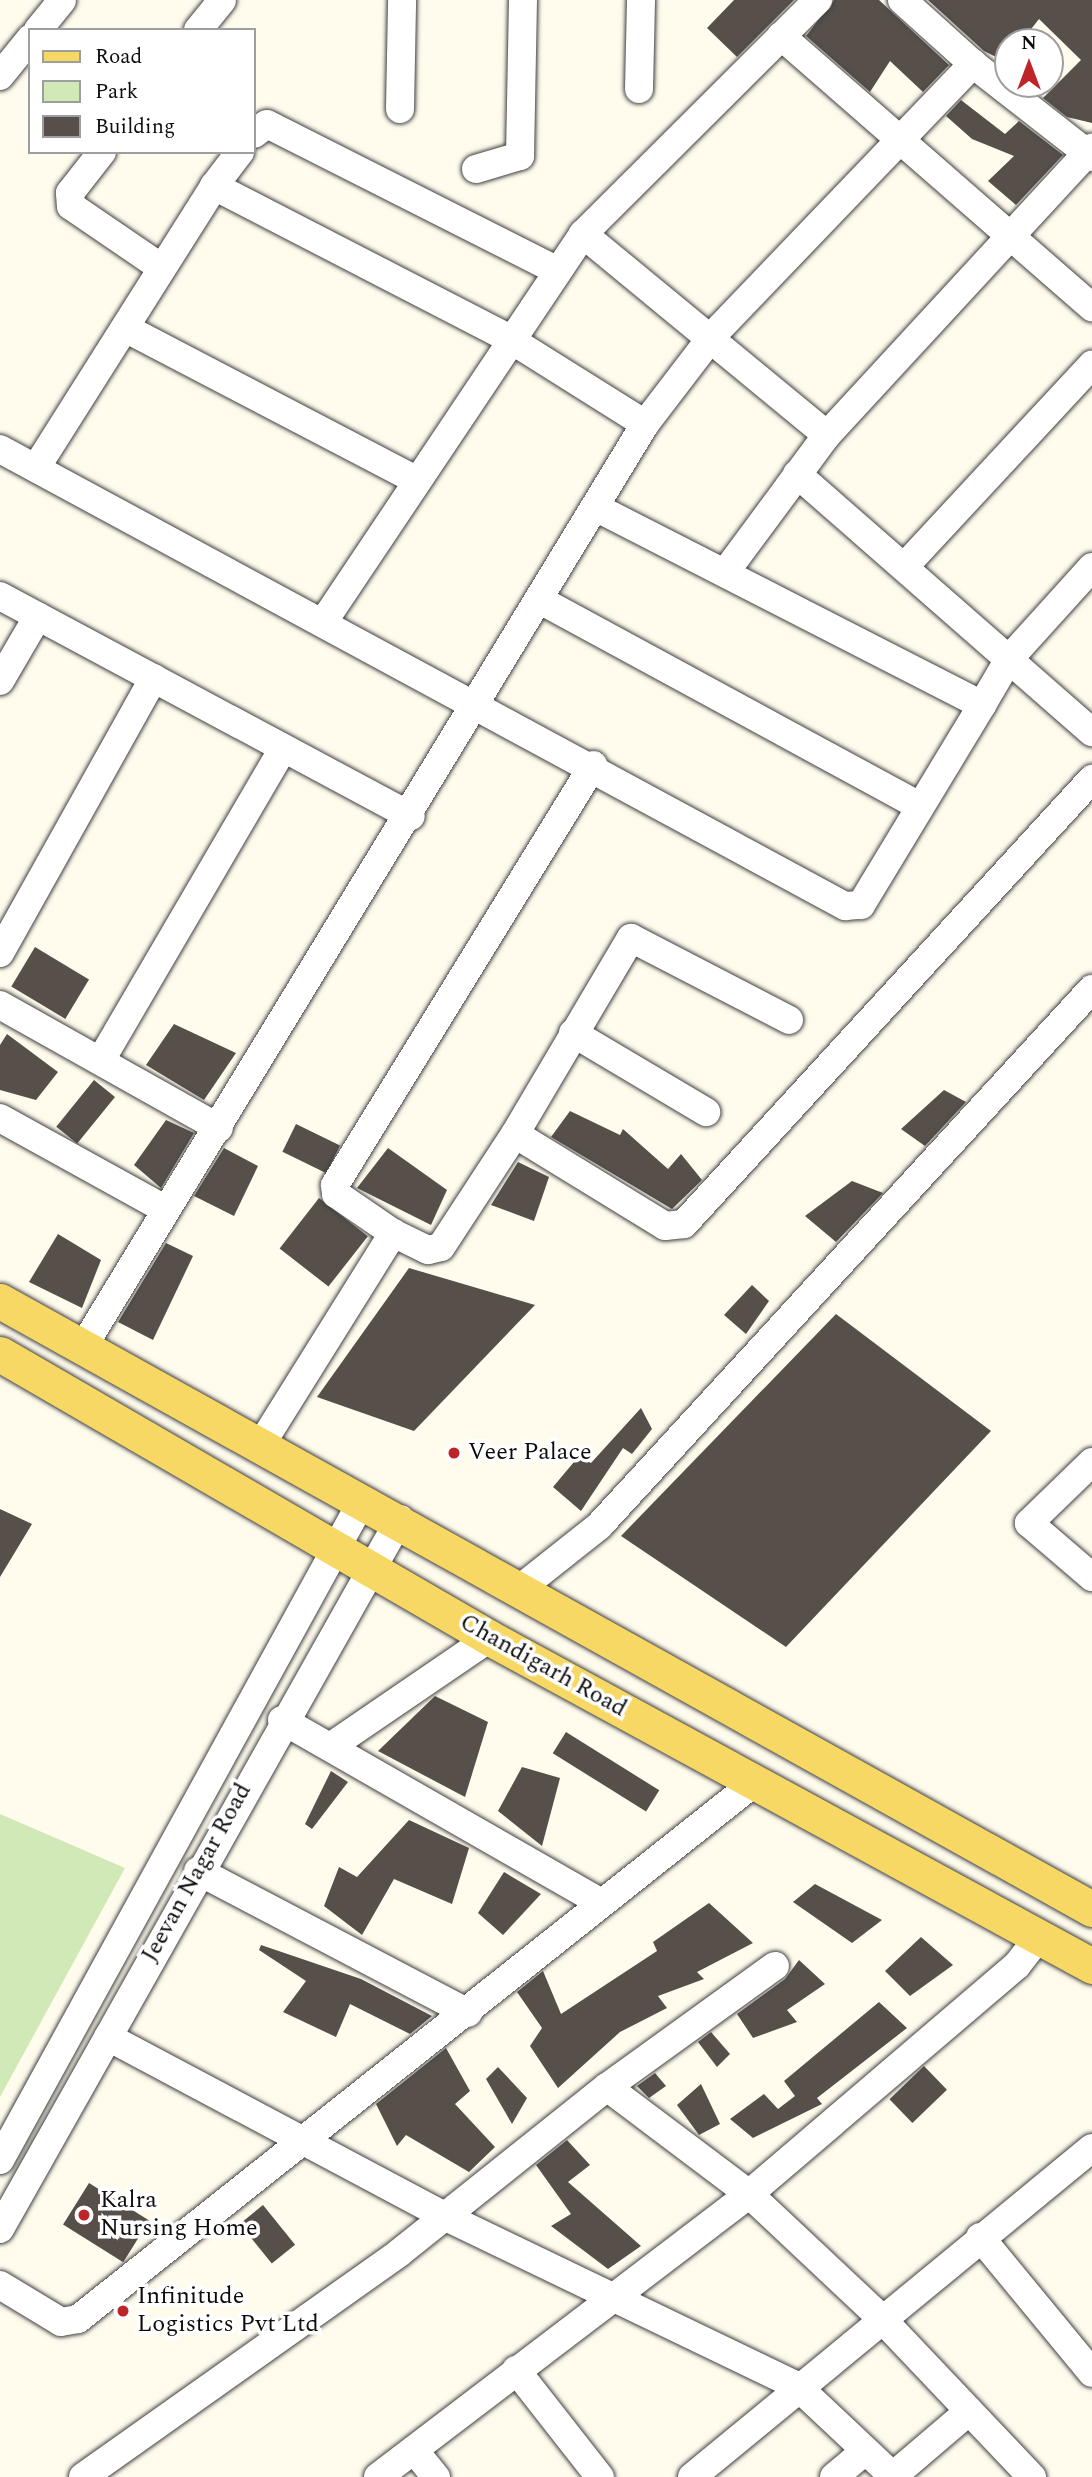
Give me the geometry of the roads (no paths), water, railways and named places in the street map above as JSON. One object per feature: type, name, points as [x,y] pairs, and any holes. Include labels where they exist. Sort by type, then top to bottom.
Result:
[{"type":"main road","points":[[0,1301],[262,1443],[362,1502],[400,1519],[1092,1909]]},
{"type":"main road","name":"Chandigarh Road","points":[[0,1354],[490,1638],[1092,1966]]},
{"type":"street","points":[[40,28],[62,0]]},
{"type":"street","points":[[200,28],[222,0]]},
{"type":"street","points":[[400,109],[402,0]]},
{"type":"street","points":[[476,169],[516,162],[521,153],[523,0]]},
{"type":"street","points":[[639,89],[641,0]]},
{"type":"street","points":[[324,621],[508,338],[583,233],[818,0]]},
{"type":"street","points":[[726,570],[827,435],[1090,153],[973,64],[902,0]]},
{"type":"street","points":[[781,36],[898,143],[1092,307]]},
{"type":"street","points":[[0,76],[28,42]]},
{"type":"street","points":[[83,1347],[163,1208],[219,1128],[411,816],[645,424],[713,335],[973,64]]},
{"type":"street","points":[[256,132],[267,124],[558,271]]},
{"type":"street","points":[[100,154],[70,193],[71,206],[162,268]]},
{"type":"street","points":[[36,468],[214,186],[238,154]]},
{"type":"street","points":[[214,186],[508,338],[645,424]]},
{"type":"street","points":[[583,233],[713,335],[827,435]]},
{"type":"street","points":[[125,328],[416,480]]},
{"type":"street","points":[[905,566],[1092,365]]},
{"type":"street","points":[[0,449],[593,765],[852,908],[868,899],[920,806],[1009,659],[1092,567]]},
{"type":"street","points":[[797,474],[1092,732]]},
{"type":"street","points":[[595,507],[726,570],[982,705]]},
{"type":"street","points":[[0,596],[411,816]]},
{"type":"street","points":[[540,600],[920,806]]},
{"type":"street","points":[[0,681],[38,616]]},
{"type":"street","points":[[0,953],[154,678]]},
{"type":"street","points":[[101,1060],[283,748]]},
{"type":"street","points":[[593,765],[335,1185],[336,1194],[393,1233],[428,1250],[441,1247],[515,1135],[572,1033],[635,937],[789,1020]]},
{"type":"street","points":[[515,1135],[665,1226],[684,1224],[1092,779]]},
{"type":"street","points":[[522,1587],[599,1526],[1092,989]]},
{"type":"street","points":[[0,1005],[219,1128]]},
{"type":"street","points":[[572,1033],[706,1112]]},
{"type":"street","points":[[0,1118],[163,1208]]},
{"type":"street","points":[[262,1443],[393,1233]]},
{"type":"street","points":[[1087,1476],[1029,1525],[1092,1577]]},
{"type":"street","name":"Jeevan Nagar Road","points":[[0,2160],[362,1502]]},
{"type":"street","name":"Jeevan Nagar Road","points":[[0,2229],[282,1720],[400,1519]]},
{"type":"street","points":[[330,1747],[490,1638]]},
{"type":"street","points":[[282,1720],[600,1902]]},
{"type":"street","points":[[0,2285],[72,2323],[468,2013],[600,1902],[755,1782]]},
{"type":"street","points":[[198,1871],[468,2013]]},
{"type":"street","points":[[378,2477],[749,2194],[1017,1965],[1039,1937]]},
{"type":"street","points":[[100,2472],[446,2217],[607,2087],[775,1966]]},
{"type":"street","points":[[108,2037],[300,2142],[446,2217],[797,2386],[865,2451],[897,2477],[969,2411]]},
{"type":"street","points":[[607,2087],[749,2194],[880,2316],[969,2411],[1016,2472]]},
{"type":"street","points":[[692,2477],[880,2316],[980,2236],[1086,2163]]},
{"type":"street","points":[[980,2236],[1092,2373]]},
{"type":"street","points":[[516,2370],[600,2477]]},
{"type":"street","points":[[414,2450],[436,2477]]},
{"type":"street","points":[[834,2477],[865,2451]]},
{"type":"place","name":"Veer Palace","points":[[454,1453]]},
{"type":"place","name":"Kalra Nursing Home","points":[[84,2215]]},
{"type":"place","name":"Infinitude Logistics Pvt Ltd","points":[[123,2311]]}]
